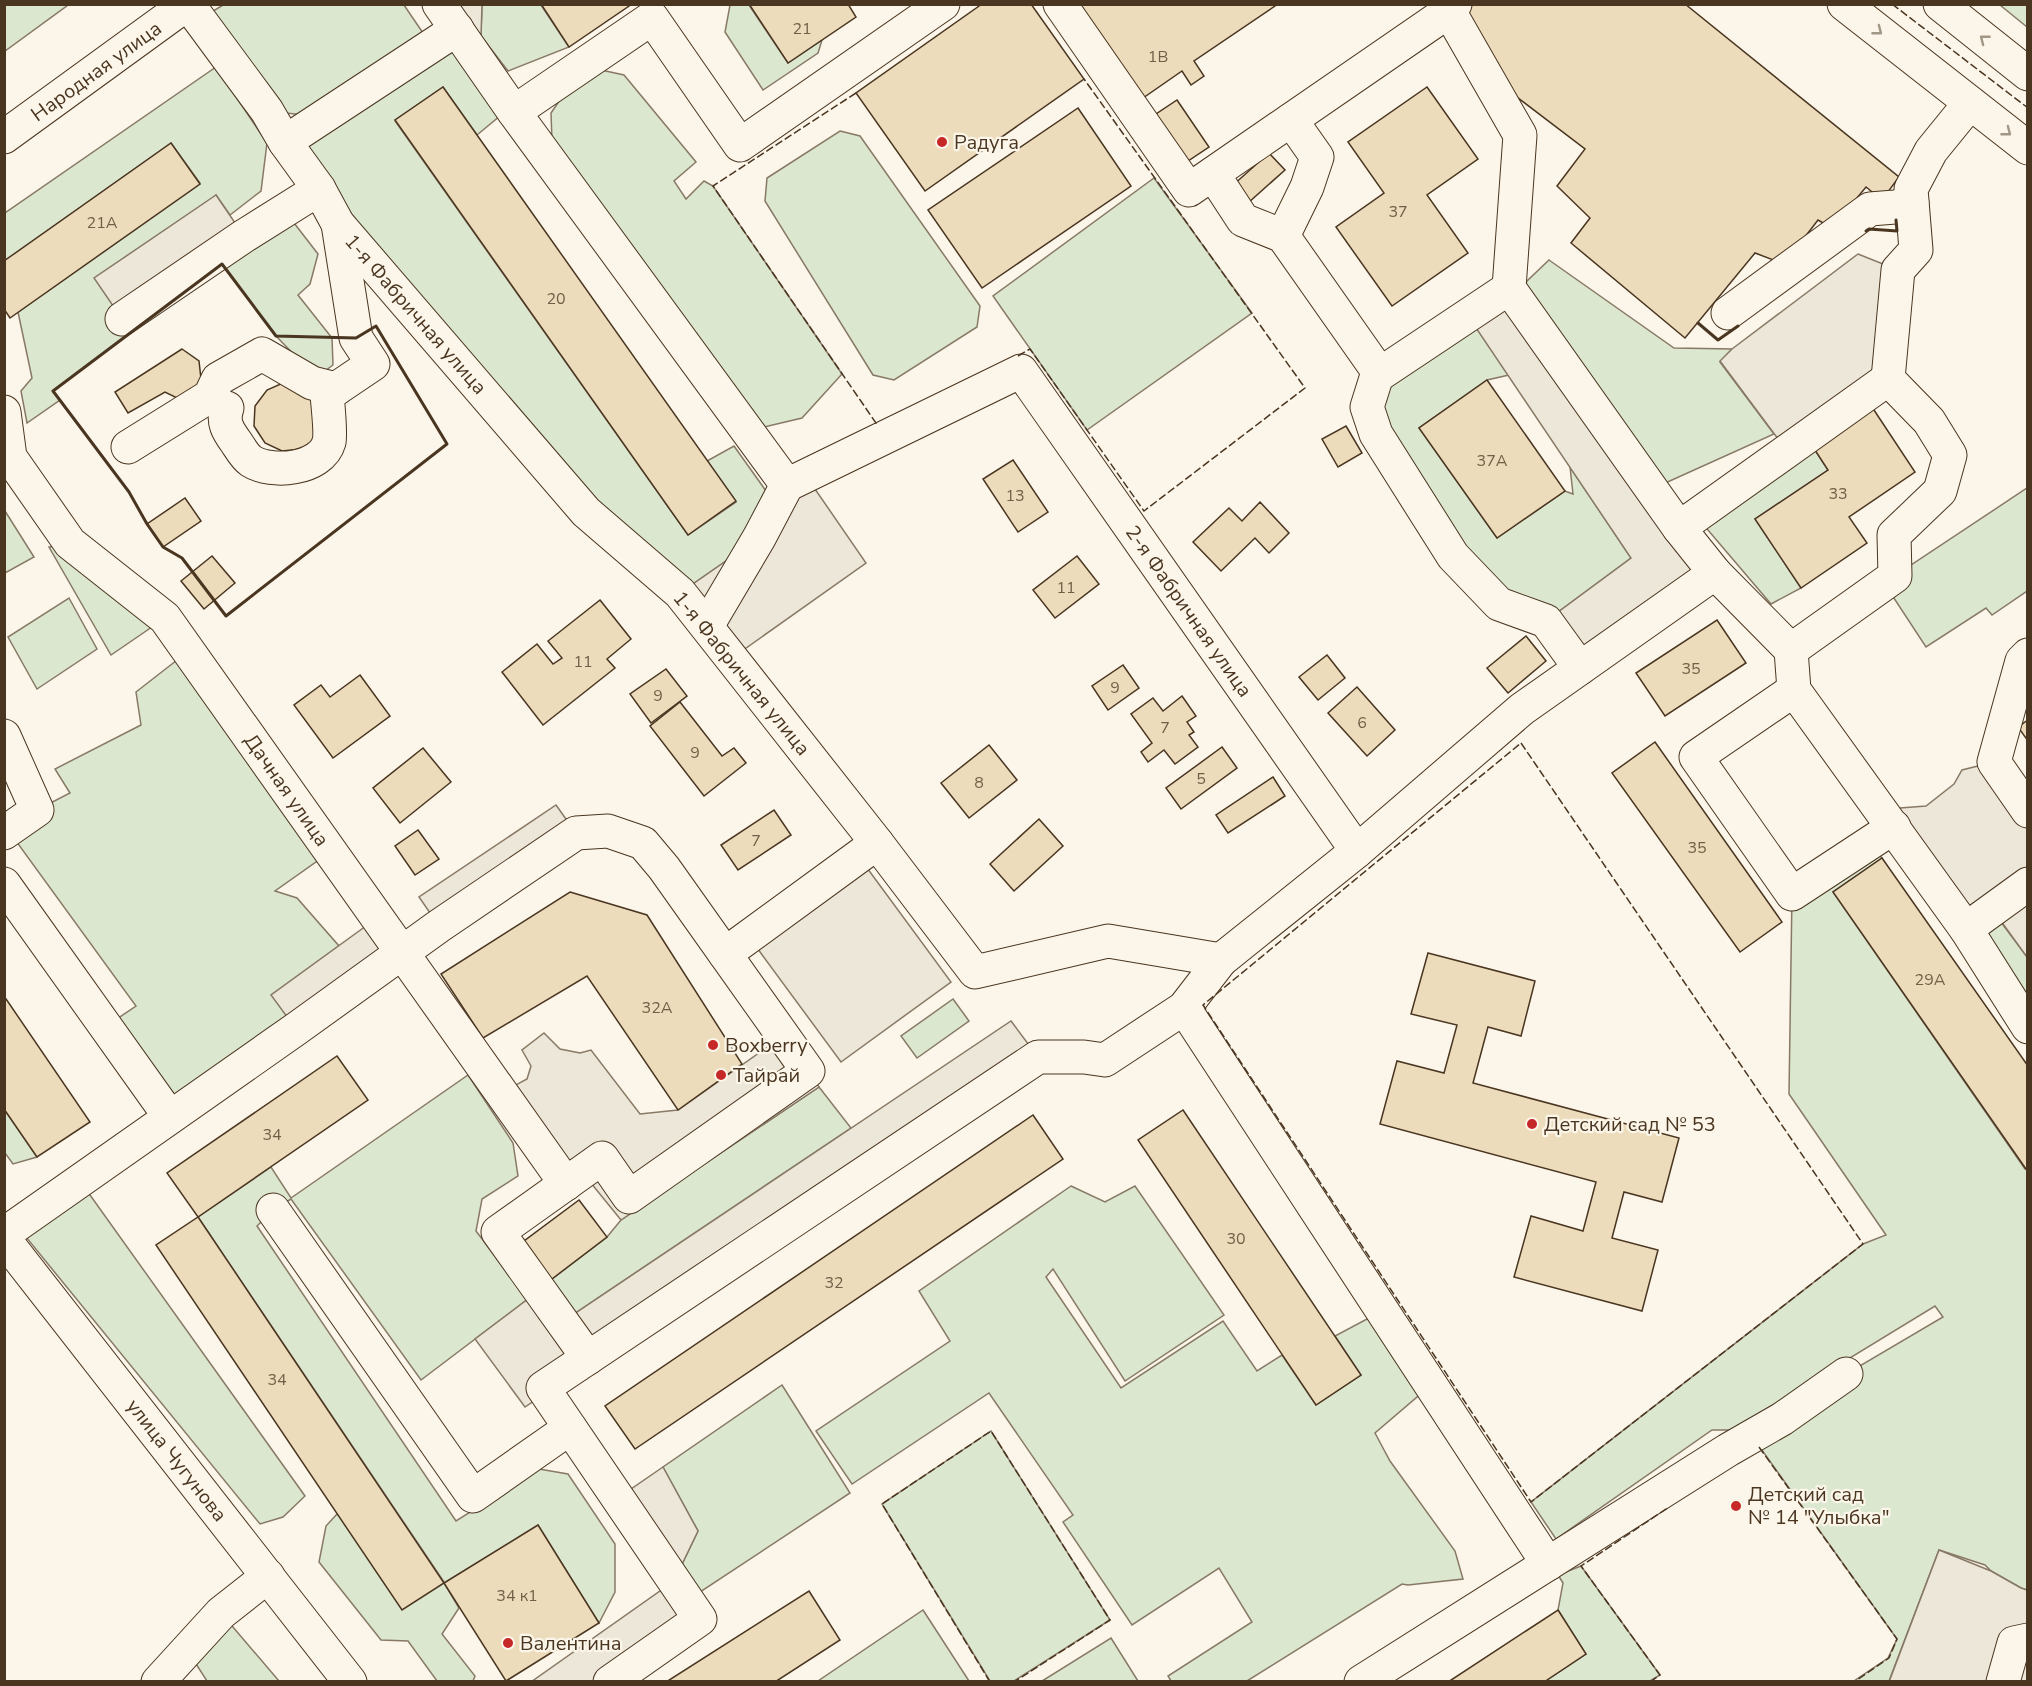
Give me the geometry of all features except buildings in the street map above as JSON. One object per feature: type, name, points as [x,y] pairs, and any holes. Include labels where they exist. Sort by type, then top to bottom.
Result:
[{"type":"street","name":"Народная улица","points":[[4,137],[188,4]]},
{"type":"street","name":"1-я Фабричная улица","points":[[188,4],[267,111],[285,142],[319,189],[338,224],[586,512],[680,593],[877,843],[975,972],[1108,941],[1221,960]]},
{"type":"street","points":[[1060,4],[1189,190],[1452,8],[1520,135],[1509,288],[1679,528],[1715,573],[1791,650],[1794,690],[1966,929],[2028,1027]]},
{"type":"street","points":[[1844,4],[2028,148]]},
{"type":"street","points":[[1940,4],[2028,74]]},
{"type":"street","points":[[514,112],[652,18],[740,145],[922,10]]},
{"type":"street","points":[[285,142],[448,17],[514,112],[787,485],[759,538],[707,626]]},
{"type":"street","points":[[1679,528],[1888,379],[1898,270],[1916,250],[1911,189],[1931,151],[1970,103]]},
{"type":"street","points":[[1283,236],[1308,187],[1317,157],[1291,120]]},
{"type":"street","points":[[1213,174],[1243,220],[1283,236],[1378,372]]},
{"type":"street","points":[[122,319],[235,242],[319,189]]},
{"type":"street","points":[[1728,314],[1870,209],[1912,203]]},
{"type":"street","points":[[227,408],[224,419],[229,433],[249,460],[264,467],[291,468],[306,465],[320,454],[329,442],[327,395],[373,364],[356,338],[338,224]]},
{"type":"street","points":[[1378,372],[1380,374],[1509,288]]},
{"type":"street","points":[[128,447],[210,396],[218,379],[262,354],[312,383],[336,389]]},
{"type":"street","name":"2-я Фабричная улица","points":[[787,485],[1021,370],[1357,851]]},
{"type":"street","points":[[1378,372],[1367,407],[1376,434],[1453,555],[1499,604],[1546,621],[1580,668]]},
{"type":"street","points":[[1791,650],[1894,576],[1894,535],[1940,491],[1950,455],[1929,421],[1888,379]]},
{"type":"street","name":"Дачная улица","points":[[4,412],[10,457],[70,543],[165,618],[566,1184]]},
{"type":"street","points":[[610,1682],[700,1619],[543,1388],[1038,1057],[1084,1057],[1105,1060],[1184,1008],[1221,960],[1357,851],[1522,709],[1715,573]]},
{"type":"street","points":[[2028,655],[2022,661],[1994,762],[2028,811]]},
{"type":"street","points":[[1794,690],[1696,757],[1792,894],[1894,827]]},
{"type":"street","points":[[4,736],[37,810],[4,833]]},
{"type":"street","points":[[4,1234],[402,952],[576,833],[608,831],[643,843],[664,868],[808,1071],[629,1197],[602,1158],[498,1232],[588,1358]]},
{"type":"street","points":[[725,954],[877,843]]},
{"type":"street","points":[[4,884],[170,1117]]},
{"type":"street","points":[[1966,929],[2028,884]]},
{"type":"street","points":[[1184,1008],[1548,1564]]},
{"type":"street","points":[[273,1210],[473,1496],[570,1428]]},
{"type":"street","name":"улица Чугунова","points":[[4,1239],[350,1682]]},
{"type":"street","points":[[1361,1682],[1782,1419],[1846,1374]]},
{"type":"street","points":[[158,1682],[221,1613],[268,1576]]},
{"type":"street","points":[[2003,1682],[2014,1643],[2028,1640]]},
{"type":"green space","points":[[5,4],[68,4],[68,5],[5,51]]},
{"type":"green space","points":[[223,5],[404,5],[423,33],[445,37],[501,115],[477,135],[443,87],[395,121],[688,535],[736,502],[707,461],[734,446],[776,505],[759,538],[680,593],[586,512],[285,142],[324,117],[267,111],[200,19]]},
{"type":"green space","points":[[482,5],[541,5],[569,47],[508,71],[481,36]]},
{"type":"green space","points":[[730,5],[749,5],[788,63],[822,40],[818,53],[763,90],[725,32]]},
{"type":"green space","points":[[2000,5],[2027,5],[2027,27]]},
{"type":"green space","points":[[216,67],[267,143],[261,191],[230,215],[216,195],[122,319],[130,333],[53,391],[60,400],[27,423],[21,391],[32,378],[18,312],[200,183],[171,143],[5,261],[5,213]]},
{"type":"green space","points":[[601,70],[624,75],[696,162],[674,181],[686,199],[704,181],[713,186],[842,374],[802,418],[747,431],[552,141],[551,113],[564,94]]},
{"type":"green space","points":[[840,131],[860,136],[980,306],[977,327],[894,380],[873,375],[765,201],[767,178]]},
{"type":"green space","points":[[1154,178],[1252,313],[1087,430],[993,296]]},
{"type":"green space","points":[[284,210],[318,254],[310,284],[298,295],[332,338],[333,365],[322,373],[310,371],[276,336],[222,264]]},
{"type":"green space","points":[[1549,260],[1674,348],[1732,349],[1720,362],[1774,434],[1652,489],[1518,301],[1527,281]]},
{"type":"green space","points":[[1468,315],[1509,375],[1487,380],[1419,428],[1497,538],[1565,491],[1573,494],[1570,467],[1631,558],[1546,621],[1499,604],[1376,434],[1378,372]]},
{"type":"green space","points":[[1813,447],[1828,470],[1755,519],[1801,588],[1771,604],[1696,516]]},
{"type":"green space","points":[[2027,488],[2027,591],[1992,615],[1986,608],[1926,647],[1884,583]]},
{"type":"green space","points":[[5,511],[34,557],[4,573]]},
{"type":"green space","points":[[70,543],[165,618],[111,655],[49,547]]},
{"type":"green space","points":[[69,598],[97,649],[37,689],[8,637]]},
{"type":"green space","points":[[181,657],[330,852],[275,891],[297,898],[339,946],[272,995],[296,1029],[170,1117],[105,1027],[136,1006],[8,830],[37,810],[70,793],[55,769],[141,725],[136,692]]},
{"type":"green space","points":[[1867,844],[1882,858],[1833,892],[2025,1169],[2027,1168],[2027,1590],[1991,1571],[1985,1565],[1939,1550],[1889,1681],[1854,1681],[1888,1658],[1897,1639],[1759,1446],[1846,1374],[1943,1317],[1935,1306],[1732,1430],[1712,1430],[1556,1539],[1531,1502],[1863,1244],[1886,1235],[1789,1094],[1792,894]]},
{"type":"green space","points":[[1992,910],[2027,957],[2027,1027],[1966,929]]},
{"type":"green space","points":[[953,999],[969,1021],[917,1058],[901,1036]]},
{"type":"green space","points":[[468,1075],[513,1143],[518,1176],[482,1199],[476,1231],[528,1299],[421,1380],[291,1199],[273,1210],[257,1226],[456,1521],[539,1469],[568,1474],[615,1544],[615,1592],[599,1623],[538,1525],[444,1583],[459,1608],[442,1634],[475,1676],[473,1681],[437,1681],[408,1641],[381,1640],[319,1562],[326,1526],[337,1514],[444,1582],[198,1217],[271,1167],[291,1198]]},
{"type":"green space","points":[[819,1087],[851,1128],[562,1322],[548,1282],[607,1237],[621,1220]]},
{"type":"green space","points":[[4,1109],[37,1157],[13,1164],[5,1153]]},
{"type":"green space","points":[[80,1181],[305,1496],[283,1517],[260,1524],[17,1226]]},
{"type":"green space","points":[[1071,1186],[1105,1202],[1135,1186],[1224,1315],[1125,1381],[1053,1269],[1046,1277],[1121,1388],[1223,1321],[1257,1371],[1282,1355],[1316,1405],[1361,1375],[1335,1336],[1382,1311],[1431,1385],[1375,1433],[1390,1461],[1455,1551],[1463,1579],[1402,1584],[1247,1681],[1171,1681],[1168,1676],[1252,1622],[1219,1568],[1132,1625],[1063,1522],[1073,1515],[989,1393],[852,1484],[816,1431],[950,1341],[919,1291]]},
{"type":"green space","points":[[782,1385],[850,1493],[688,1600],[674,1581],[698,1531],[663,1467]]},
{"type":"green space","points":[[991,1431],[1110,1620],[1014,1681],[990,1681],[882,1504]]},
{"type":"green space","points":[[1581,1566],[1660,1675],[1650,1681],[1544,1682],[1586,1654],[1558,1610],[1563,1583],[1558,1575]]},
{"type":"green space","points":[[923,1610],[969,1681],[818,1681]]},
{"type":"green space","points":[[221,1613],[279,1681],[207,1681],[187,1650]]},
{"type":"green space","points":[[1111,1638],[1138,1681],[1042,1681]]},
{"type":"shaded area","points":[[440,5],[482,5],[481,36],[468,46]]},
{"type":"shaded area","points":[[216,195],[244,236],[122,319],[94,278]]},
{"type":"shaded area","points":[[1858,254],[1898,270],[1888,379],[1787,451],[1720,361],[1732,349]]},
{"type":"shaded area","points":[[1509,288],[1715,573],[1580,668],[1546,621],[1631,558],[1468,316]]},
{"type":"shaded area","points":[[806,476],[866,563],[732,658],[680,593],[759,538]]},
{"type":"shaded area","points":[[1994,762],[2027,811],[2027,957],[1993,910],[1966,929],[1887,818],[1900,808],[1926,806],[1954,784],[1962,770]]},
{"type":"shaded area","points":[[556,805],[576,833],[439,926],[419,897]]},
{"type":"shaded area","points":[[859,857],[951,982],[841,1062],[749,937]]},
{"type":"shaded area","points":[[377,918],[402,952],[296,1029],[271,995]]},
{"type":"shaded area","points":[[1011,1021],[1038,1057],[525,1407],[475,1339],[528,1299],[562,1322]]},
{"type":"shaded area","points":[[544,1033],[560,1049],[580,1053],[591,1050],[640,1114],[678,1110],[783,1036],[819,1087],[621,1220],[582,1172],[566,1184],[501,1093],[527,1079],[531,1066],[522,1050]]},
{"type":"shaded area","points":[[663,1467],[698,1531],[674,1581],[618,1498]]},
{"type":"shaded area","points":[[1939,1550],[1991,1571],[2027,1590],[2027,1681],[1889,1682]]},
{"type":"shaded area","points":[[674,1581],[700,1619],[610,1681],[531,1682]]},
{"type":"fence","points":[[1892,4],[2028,108]]},
{"type":"fence","points":[[1018,356],[1030,349],[1144,511],[1305,388],[1084,79]]},
{"type":"fence","points":[[856,93],[713,186],[878,426]]},
{"type":"fence","points":[[1521,743],[1863,1244],[1531,1502],[1203,1005],[1521,743]]},
{"type":"fence","points":[[990,1682],[882,1504],[991,1431],[1110,1620],[1014,1682]]},
{"type":"fence","points":[[1759,1447],[1897,1639],[1889,1658],[1854,1682]]},
{"type":"fence","points":[[1650,1682],[1660,1675],[1581,1566],[1669,1507]]},
{"type":"wall","points":[[1866,231],[1869,229],[1897,231],[1896,220]]},
{"type":"wall","points":[[222,264],[276,336],[356,338],[376,326],[447,444],[226,616],[182,558],[163,547],[129,492],[53,391],[222,264]]},
{"type":"wall","points":[[1698,323],[1718,340],[1738,326]]},
{"type":"place","name":"Радуга","points":[[942,142]]},
{"type":"place","name":"Boxberry","points":[[713,1045]]},
{"type":"place","name":"Тайрай","points":[[721,1075]]},
{"type":"place","name":"Детский сад № 53","points":[[1532,1124]]},
{"type":"place","name":"Детский сад № 14 \"Улыбка\"","points":[[1736,1506]]},
{"type":"place","name":"Валентина","points":[[508,1643]]}]
